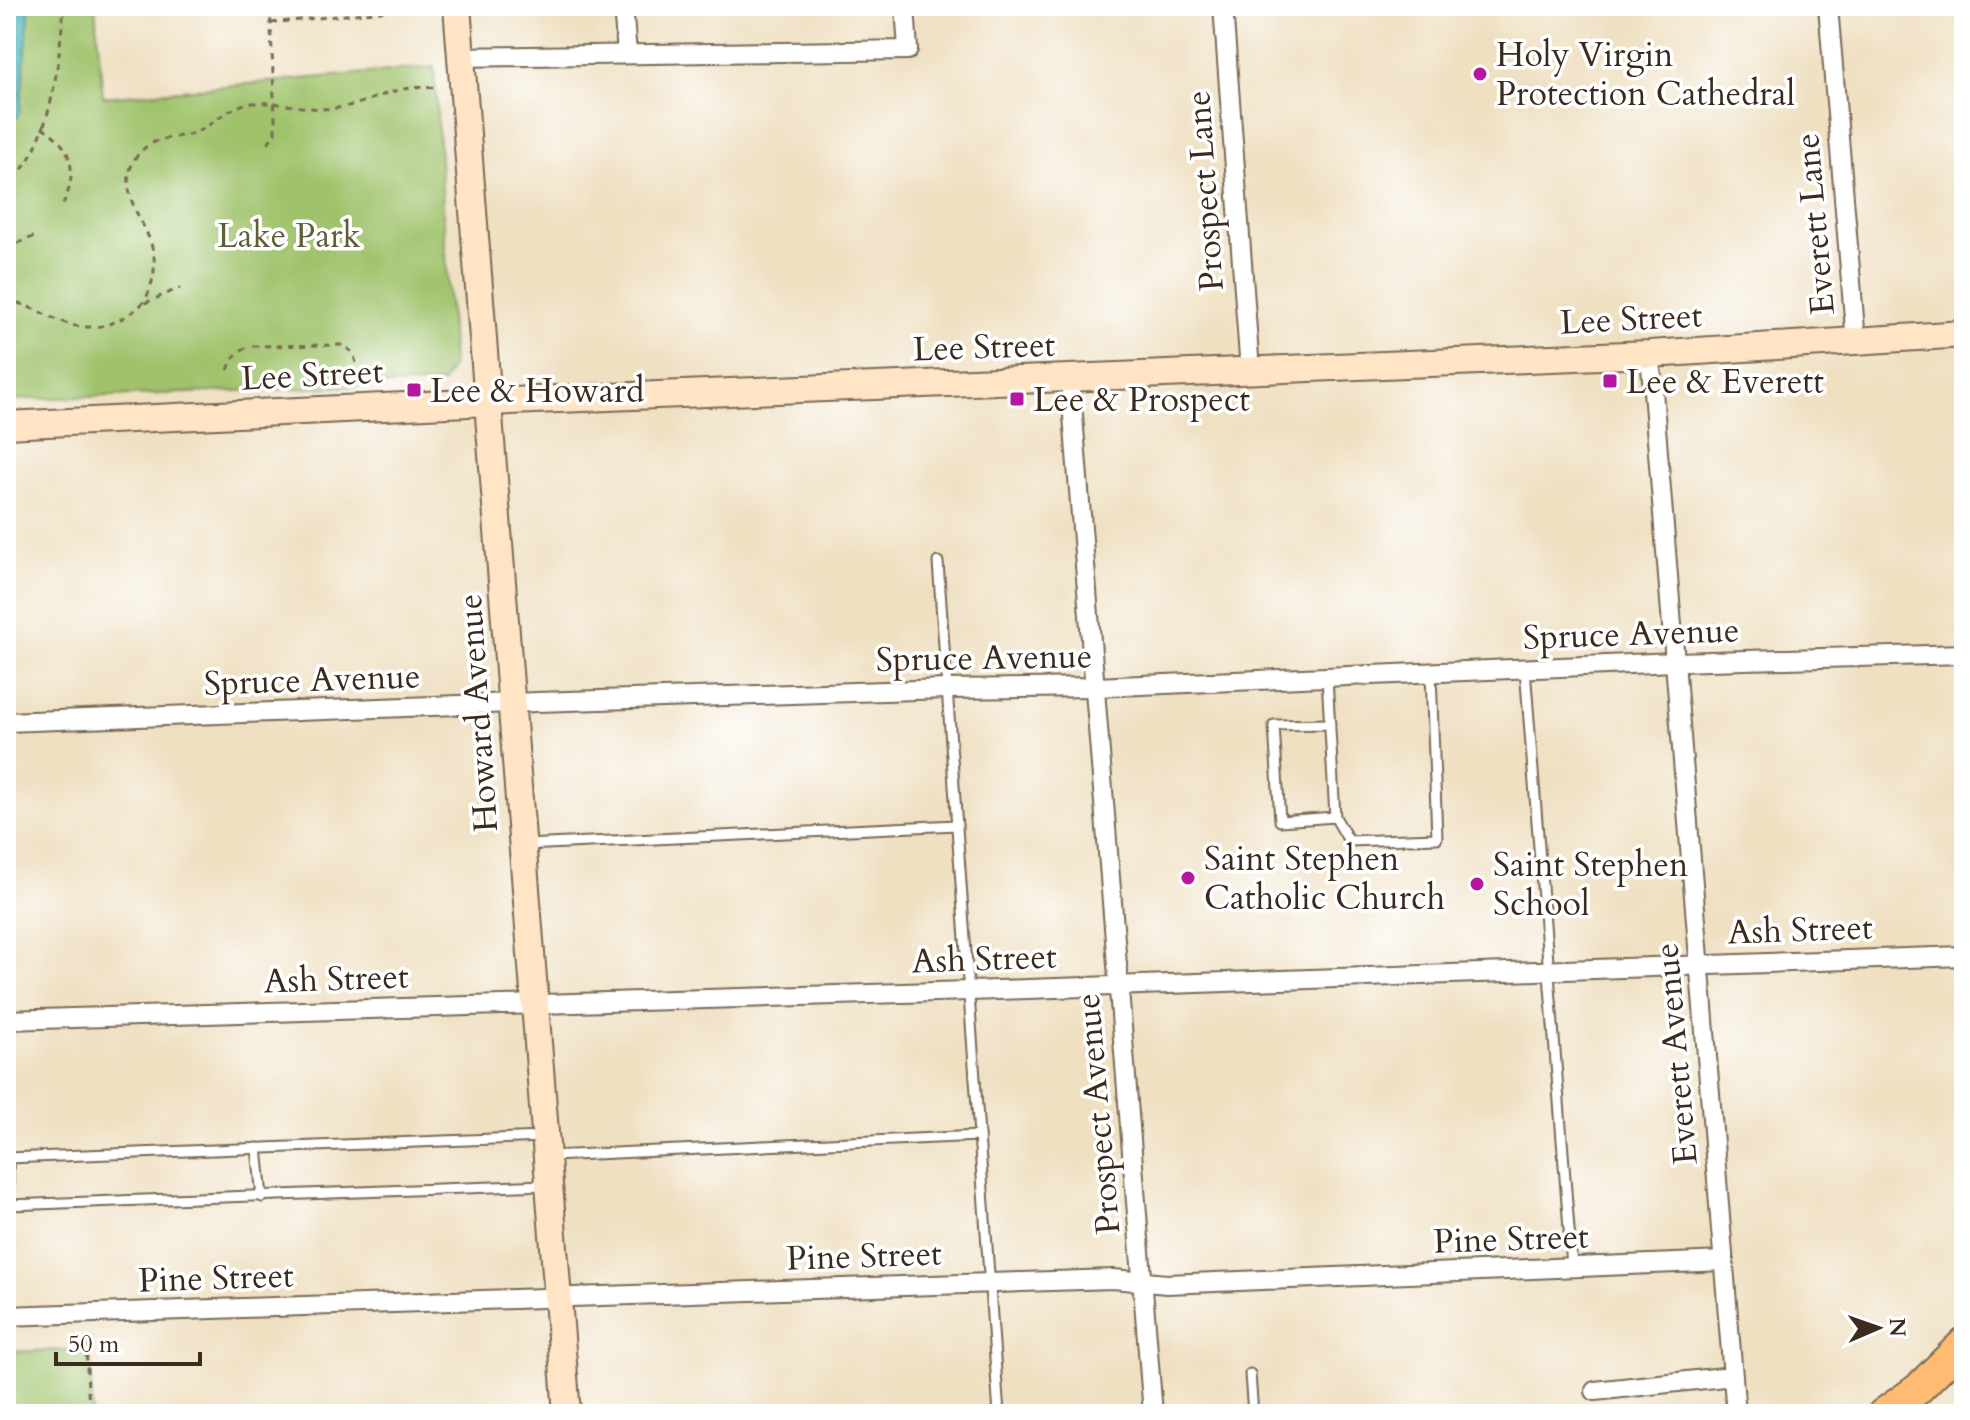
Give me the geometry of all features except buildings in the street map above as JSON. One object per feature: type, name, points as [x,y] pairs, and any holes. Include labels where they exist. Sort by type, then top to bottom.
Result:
[{"type":"main road","name":"Howard Avenue","points":[[457,6],[567,1414]]},
{"type":"main road","name":"Lee Street","points":[[6,425],[1650,354],[1964,334]]},
{"type":"main road","points":[[1883,1414],[1918,1389],[1964,1343]]},
{"type":"street","points":[[623,6],[627,54]]},
{"type":"street","points":[[460,57],[908,50],[905,6]]},
{"type":"street","name":"Prospect Lane","points":[[1223,6],[1250,371]]},
{"type":"street","name":"Everett Lane","points":[[1828,6],[1856,342]]},
{"type":"street","name":"Everett Avenue","points":[[1650,354],[1736,1414]]},
{"type":"street","name":"Prospect Avenue","points":[[1070,378],[1153,1414]]},
{"type":"street","name":"Spruce Avenue","points":[[6,722],[947,689],[1095,687],[1675,662],[1964,654]]},
{"type":"street","name":"Ash Street","points":[[6,1020],[969,991],[1964,956]]},
{"type":"street","name":"Pine Street","points":[[6,1316],[1113,1279],[1167,1284],[1724,1261]]},
{"type":"street","points":[[1595,1391],[1733,1376]]},
{"type":"lane","points":[[938,562],[999,1414]]},
{"type":"lane","points":[[1525,669],[1572,1267]]},
{"type":"lane","points":[[1327,677],[1335,817],[1349,841],[1437,838],[1431,673]]},
{"type":"lane","points":[[1330,724],[1274,725],[1280,821],[1335,817]]},
{"type":"lane","points":[[523,845],[957,825]]},
{"type":"lane","points":[[550,1185],[9,1205],[8,1158],[257,1148],[547,1147],[979,1136]]},
{"type":"lane","points":[[257,1148],[262,1197]]},
{"type":"lane","points":[[1250,1374],[1253,1414]]},
{"type":"path","points":[[6,187],[22,173],[40,140],[56,76],[64,6]]},
{"type":"path","points":[[268,143],[275,133],[270,6]]},
{"type":"path","points":[[271,23],[430,6]]},
{"type":"path","points":[[145,303],[153,279],[155,252],[129,191],[130,171],[138,154],[150,144],[201,130],[233,108],[249,103],[326,109],[353,105],[404,87],[436,88]]},
{"type":"path","points":[[42,127],[54,134],[73,169],[61,208]]},
{"type":"path","points":[[6,248],[35,236]]},
{"type":"path","points":[[6,300],[24,304],[74,326],[86,327],[111,325],[145,303],[180,288]]},
{"type":"path","points":[[228,370],[234,355],[251,346],[343,345],[353,353],[357,366]]},
{"type":"path","points":[[86,1343],[89,1414]]},
{"type":"green space","name":"Lake Park","points":[[6,6],[95,6],[103,97],[434,67],[453,363],[443,383],[6,400]]},
{"type":"green space","points":[[90,1349],[92,1414],[6,1414],[6,1352]]},
{"type":"water","points":[[6,6],[30,6],[20,111],[6,135]]},
{"type":"place","name":"Holy Virgin Protection Cathedral","points":[[1480,74]]},
{"type":"place","name":"Lee & Everett","points":[[1610,381]]},
{"type":"place","name":"Lee & Howard","points":[[414,390]]},
{"type":"place","name":"Lee & Prospect","points":[[1017,399]]},
{"type":"place","name":"Saint Stephen Catholic Church","points":[[1188,878]]},
{"type":"place","name":"Saint Stephen School","points":[[1477,884]]}]
